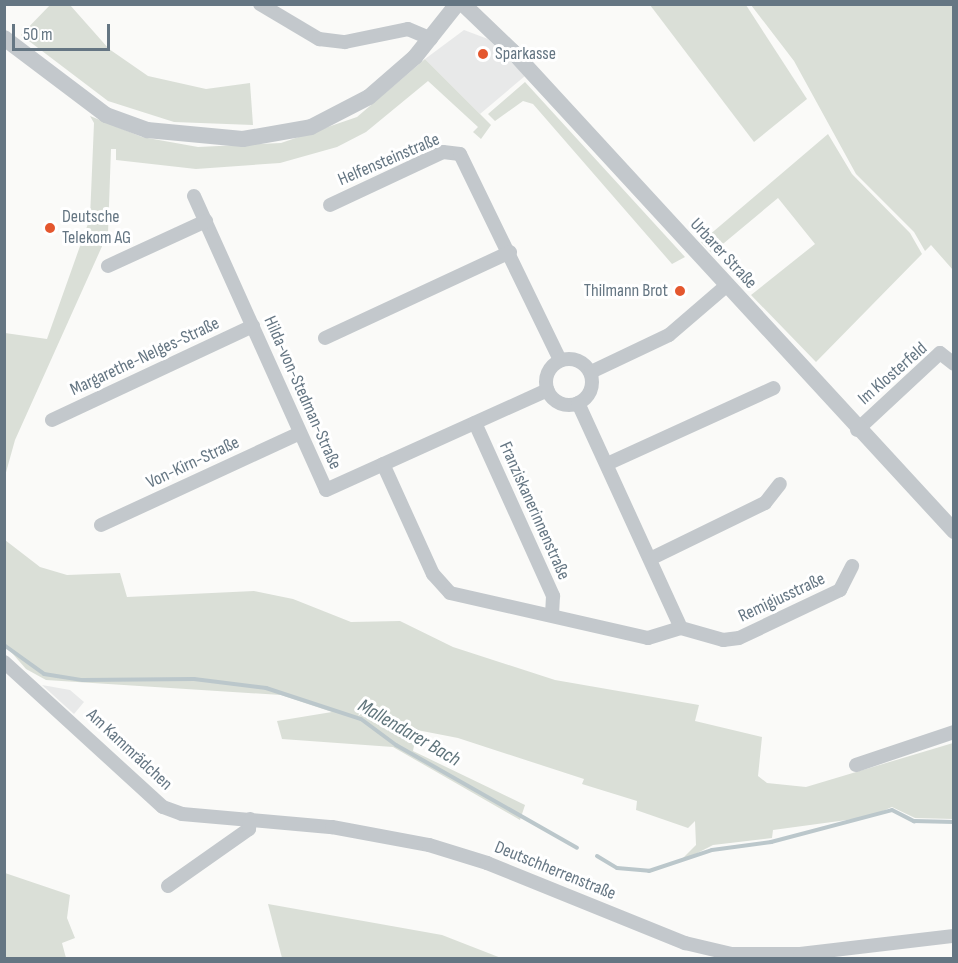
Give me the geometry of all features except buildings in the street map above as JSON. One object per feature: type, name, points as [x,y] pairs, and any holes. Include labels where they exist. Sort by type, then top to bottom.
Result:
[{"type":"street","points":[[261,4],[319,39],[345,42],[408,29],[431,39]]},
{"type":"street","points":[[4,38],[106,115],[147,130],[243,139],[311,127],[352,108],[400,73],[431,39],[458,4]]},
{"type":"street","name":"Urbarer Straße","points":[[463,4],[726,285],[857,430],[954,531]]},
{"type":"street","name":"Helfensteinstraße","points":[[330,205],[443,152],[455,152],[469,162],[560,360]]},
{"type":"street","name":"Hilda-von-Stedman-Straße","points":[[194,196],[326,490],[547,390]]},
{"type":"street","points":[[108,266],[206,221]]},
{"type":"street","points":[[324,338],[510,252]]},
{"type":"street","points":[[591,372],[669,335],[726,285]]},
{"type":"street","name":"Margarethe-Nelges-Straße","points":[[52,420],[253,326]]},
{"type":"street","name":"Im Klosterfeld","points":[[857,430],[940,353],[954,364]]},
{"type":"street","points":[[560,360],[581,361],[591,372],[592,387],[578,403],[556,402],[547,390],[549,369],[560,360]]},
{"type":"street","points":[[607,464],[774,388]]},
{"type":"street","points":[[383,464],[443,588],[648,638],[681,628],[578,403]]},
{"type":"street","name":"Franziskanerinnenstraße","points":[[475,423],[553,596],[552,615]]},
{"type":"street","name":"Von-Kirn-Straße","points":[[101,525],[300,433]]},
{"type":"street","points":[[650,560],[765,503],[780,484]]},
{"type":"street","name":"Remigiusstraße","points":[[681,628],[723,640],[739,638],[840,590],[852,566]]},
{"type":"street","name":"Am Kammrädchen","points":[[4,662],[163,807],[182,814],[250,819]]},
{"type":"street","points":[[856,765],[954,732]]},
{"type":"street","points":[[168,886],[249,829],[250,819]]},
{"type":"street","name":"Deutschherrenstraße","points":[[250,819],[429,845],[487,863],[685,943],[732,954],[800,954],[954,936]]},
{"type":"shaded area","points":[[51,4],[70,5],[109,49],[148,76],[206,89],[250,83],[253,125],[174,122],[108,101],[21,35]]},
{"type":"shaded area","points":[[650,5],[746,5],[807,99],[754,142]]},
{"type":"shaded area","points":[[751,5],[953,5],[953,270],[931,245],[925,251],[914,232],[856,174],[794,61]]},
{"type":"shaded area","points":[[464,30],[488,39],[525,76],[480,114],[425,59]]},
{"type":"shaded area","points":[[425,59],[491,125],[481,139],[473,132],[478,127],[428,81],[366,132],[337,147],[280,163],[196,169],[116,160],[116,149],[111,149],[108,233],[15,440],[5,476],[5,333],[47,339],[90,218],[94,123],[90,116],[142,137],[198,147],[281,143],[357,117]]},
{"type":"shaded area","points":[[525,82],[685,257],[672,264],[533,104],[523,101],[495,121],[488,114]]},
{"type":"shaded area","points":[[828,134],[852,174],[910,233],[922,254],[816,362],[751,295],[815,244],[778,198],[712,253],[701,242]]},
{"type":"shaded area","points":[[5,540],[40,567],[67,575],[120,573],[127,597],[254,591],[293,599],[351,622],[400,621],[453,647],[555,680],[699,705],[695,721],[762,737],[758,776],[767,783],[806,787],[953,743],[953,819],[915,818],[892,807],[869,817],[773,830],[772,838],[713,845],[678,863],[696,845],[695,821],[688,828],[636,810],[637,801],[582,784],[584,779],[458,738],[417,730],[413,751],[525,805],[520,820],[393,747],[282,739],[277,721],[332,712],[281,695],[46,680],[26,669],[5,645]]},
{"type":"shaded area","points":[[42,685],[70,690],[84,702],[74,714]]},
{"type":"shaded area","points":[[5,873],[70,895],[67,918],[75,938],[62,943],[66,958],[5,958]]},
{"type":"shaded area","points":[[268,904],[442,935],[501,958],[282,958]]},
{"type":"waterway","name":"Mallendarer Bach","points":[[4,645],[44,674],[83,680],[194,679],[266,688],[361,719],[396,745],[577,848]]},
{"type":"waterway","name":"Mallendarer Bach","points":[[597,856],[617,868],[649,871],[712,850],[771,842],[892,810],[914,821],[954,822]]},
{"type":"place","name":"Sparkasse","points":[[483,54]]},
{"type":"place","name":"Deutsche Telekom AG","points":[[50,228]]},
{"type":"place","name":"Thilmann Brot","points":[[680,291]]}]
